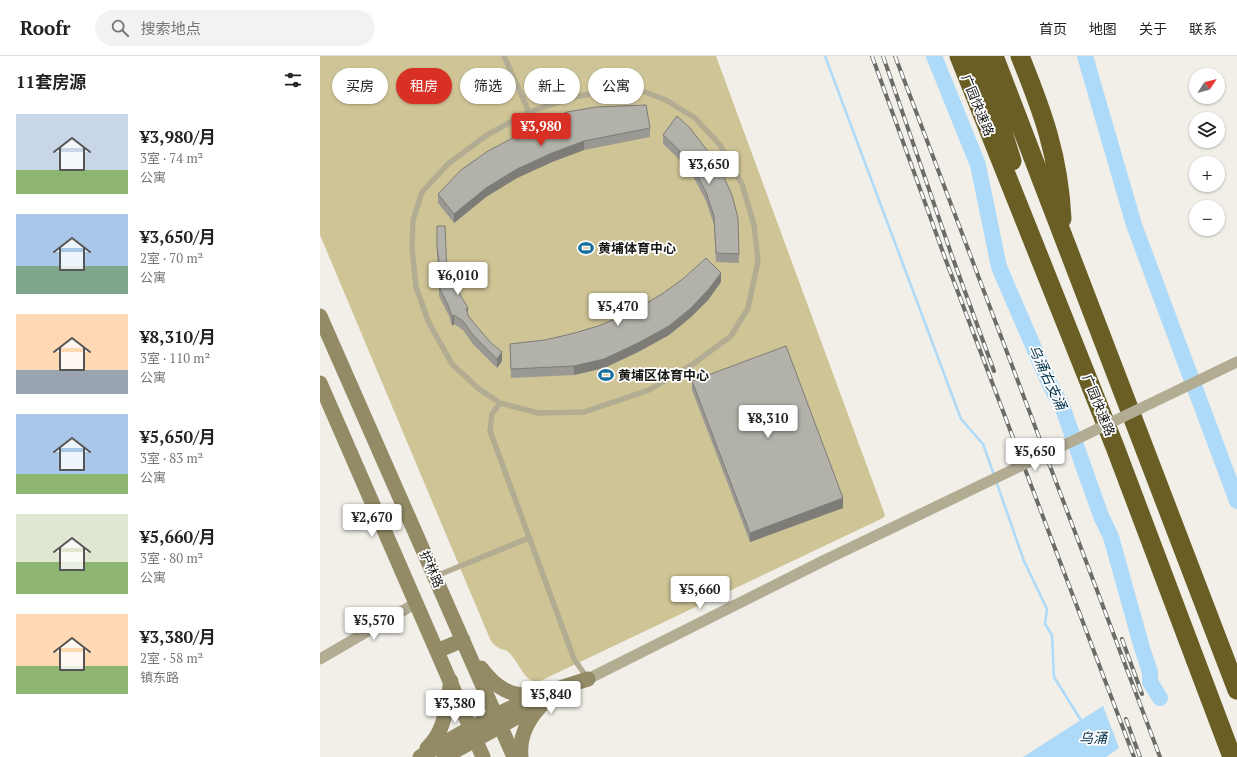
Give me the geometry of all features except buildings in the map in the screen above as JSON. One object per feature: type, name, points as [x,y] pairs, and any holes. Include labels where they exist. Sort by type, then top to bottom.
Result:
[{"type":"highway","name":"广园快速路","points":[[959,56],[1115,447],[1232,757]]},
{"type":"highway","points":[[979,56],[999,117],[1043,266]]},
{"type":"highway","name":"广园快速路","points":[[994,56],[1237,690]]},
{"type":"highway","points":[[1020,56],[1049,131],[1061,188],[1062,234]]},
{"type":"main road","name":"护林路","points":[[320,316],[436,576],[514,757]]},
{"type":"main road","points":[[320,383],[483,757]]},
{"type":"main road","points":[[437,651],[463,640]]},
{"type":"main road","points":[[470,654],[491,681],[501,688],[517,694],[541,699]]},
{"type":"main road","points":[[419,757],[473,733],[541,699],[588,679]]},
{"type":"main road","points":[[419,757],[432,744],[440,733],[445,717],[451,681]]},
{"type":"main road","points":[[521,757],[522,740],[529,719],[541,699]]},
{"type":"main road","points":[[444,757],[473,733]]},
{"type":"street","points":[[588,679],[823,561],[1237,362]]},
{"type":"street","points":[[320,659],[416,604]]},
{"type":"lane","points":[[504,56],[529,112]]},
{"type":"lane","points":[[613,90],[642,91],[666,100],[695,118],[720,145],[742,184],[754,225],[758,262],[748,308],[731,336],[693,364],[649,390],[584,412],[538,413],[500,403],[479,389],[452,364],[428,323],[416,287],[412,248],[412,220],[422,192],[448,164],[487,135],[529,112],[574,97],[613,90]]},
{"type":"lane","points":[[500,403],[492,414],[490,431],[574,659],[588,679]]},
{"type":"lane","points":[[436,576],[529,538]]},
{"type":"shaded area","name":"黄埔区体育中心","points":[[320,56],[716,56],[885,515],[883,518],[538,682],[533,681],[524,674],[506,650],[496,646],[490,639],[320,235]]},
{"type":"water","name":"乌涌","points":[[1103,706],[1119,748],[1106,757],[1023,757]]},
{"type":"waterway","points":[[825,56],[961,419],[983,444],[994,475]]},
{"type":"waterway","name":"乌涌右支涌","points":[[934,56],[978,165],[999,267],[1050,385],[1062,406],[1101,516],[1111,537],[1150,672],[1150,682],[1160,698]]},
{"type":"waterway","name":"乌涌右支涌","points":[[1085,56],[1134,225],[1237,501]]},
{"type":"waterway","points":[[996,481],[1024,561],[1047,609],[1045,624],[1052,635],[1054,677],[1082,722]]},
{"type":"railway","points":[[872,56],[945,258],[1134,757]]},
{"type":"railway","points":[[883,56],[952,256],[994,371]]},
{"type":"railway","points":[[895,56],[1160,757]]},
{"type":"railway","points":[[1122,639],[1142,694]]},
{"type":"railway","points":[[1126,719],[1140,757]]},
{"type":"place","name":"黄埔体育中心","points":[[586,248]]},
{"type":"place","name":"黄埔区体育中心","points":[[606,375]]}]
